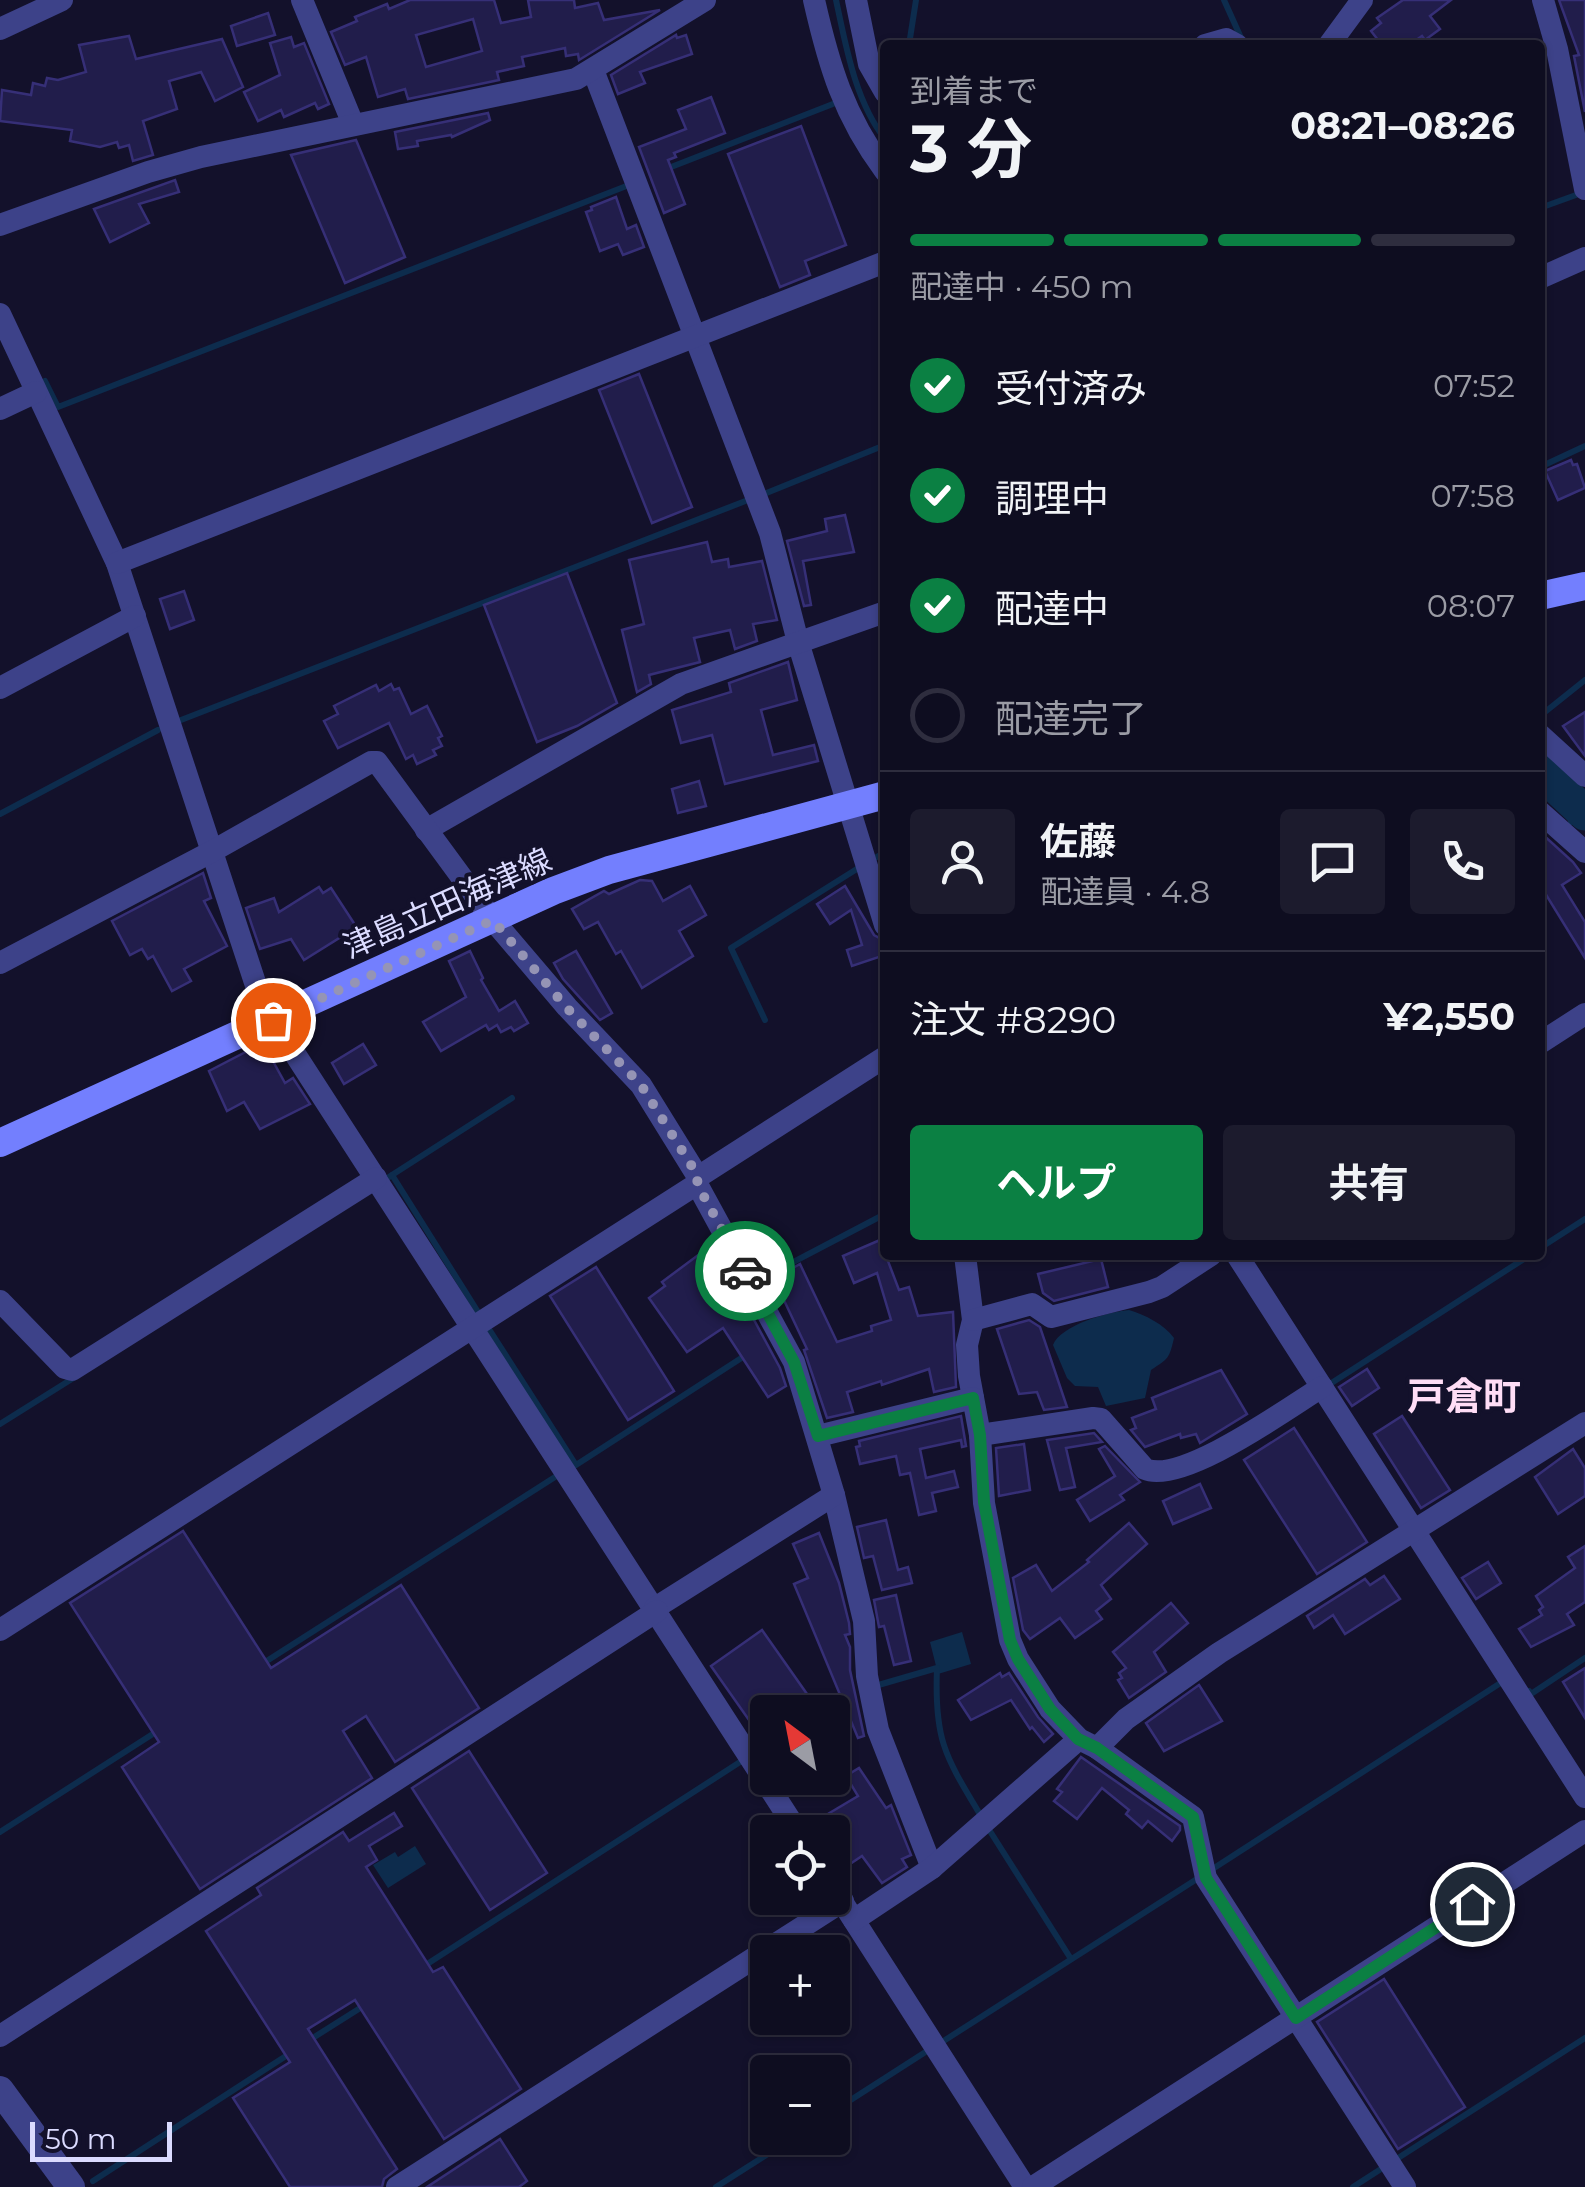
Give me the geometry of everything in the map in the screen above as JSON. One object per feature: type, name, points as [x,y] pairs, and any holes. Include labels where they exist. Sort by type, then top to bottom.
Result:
[{"type":"main road","points":[[1545,595],[1585,586]]},
{"type":"main road","name":"津島立田海津線","points":[[0,1143],[553,891],[609,870],[880,797]]},
{"type":"street","points":[[0,29],[62,0]]},
{"type":"street","points":[[302,0],[352,124]]},
{"type":"street","points":[[0,225],[148,172],[352,124],[576,79],[706,0]]},
{"type":"street","points":[[814,0],[837,88],[856,128],[880,164]]},
{"type":"street","points":[[856,0],[869,64],[880,83]]},
{"type":"street","points":[[1333,40],[1362,0]]},
{"type":"street","points":[[1543,0],[1558,49],[1585,188]]},
{"type":"street","points":[[593,70],[770,532],[798,642],[880,907]]},
{"type":"street","points":[[1545,276],[1585,258]]},
{"type":"street","points":[[117,563],[880,264]]},
{"type":"street","points":[[0,314],[117,563],[270,1021],[473,1326],[787,1815]]},
{"type":"street","points":[[0,409],[36,392]]},
{"type":"street","points":[[426,830],[680,684],[880,614]]},
{"type":"street","points":[[0,688],[135,616]]},
{"type":"street","points":[[1545,740],[1585,776]]},
{"type":"street","points":[[0,963],[378,762],[493,920],[566,1007],[641,1085],[698,1180],[794,1362],[834,1495],[864,1621],[867,1676],[878,1730],[932,1868]]},
{"type":"street","points":[[1545,816],[1585,852]]},
{"type":"street","points":[[1545,1040],[1585,1014]]},
{"type":"street","points":[[0,1630],[880,1060]]},
{"type":"street","points":[[0,1301],[72,1370],[376,1178]]},
{"type":"street","points":[[967,1260],[973,1320],[967,1346],[980,1435],[984,1502],[1010,1640],[1018,1659],[1050,1709],[1088,1744],[1193,1817],[1206,1878],[1405,2187]]},
{"type":"street","points":[[973,1320],[1032,1304],[1051,1317],[1150,1292],[1204,1260]]},
{"type":"street","points":[[1240,1260],[1585,1797]]},
{"type":"street","points":[[980,1435],[1092,1418],[1101,1420],[1144,1469],[1152,1472],[1217,1453],[1322,1387]]},
{"type":"street","points":[[818,1436],[973,1398]]},
{"type":"street","points":[[850,1899],[932,1868],[1088,1744],[1219,1653],[1585,1423]]},
{"type":"street","points":[[0,2036],[834,1495]]},
{"type":"street","points":[[1033,2187],[1585,1831]]},
{"type":"street","points":[[850,1913],[1025,2187]]},
{"type":"street","points":[[397,2187],[823,1915]]},
{"type":"street","points":[[0,2090],[72,2187]]},
{"type":"water","points":[[1129,1310],[1154,1321],[1174,1338],[1167,1357],[1151,1370],[1145,1398],[1106,1406],[1098,1387],[1075,1386],[1067,1378],[1053,1345],[1075,1326]]},
{"type":"water","points":[[962,1632],[971,1664],[938,1674],[930,1642]]},
{"type":"water","points":[[415,1846],[426,1864],[388,1888],[373,1865],[395,1852],[398,1857]]},
{"type":"building","points":[[410,0],[494,0],[501,23],[531,17],[528,0],[574,0],[575,8],[598,3],[604,20],[660,10],[579,60],[578,54],[566,56],[565,48],[522,57],[524,66],[497,72],[499,80],[408,99],[405,89],[378,97],[366,57],[345,65],[331,32],[387,4],[389,9]],"holes":[[[473,19],[482,51],[426,67],[416,35]]]},
{"type":"building","points":[[1403,0],[1451,0],[1430,16],[1440,29],[1425,40],[1422,36],[1416,40],[1378,40],[1371,31],[1381,23],[1377,18]]},
{"type":"building","points":[[1559,0],[1585,0],[1585,112],[1574,56],[1579,55]]},
{"type":"building","points":[[268,13],[275,35],[237,46],[231,26]]},
{"type":"building","points":[[676,35],[686,35],[692,54],[640,72],[645,83],[618,94],[611,75]]},
{"type":"building","points":[[129,36],[136,59],[222,39],[243,87],[215,101],[201,72],[169,81],[177,109],[143,121],[153,155],[133,161],[129,145],[119,148],[117,142],[100,147],[70,141],[72,130],[0,121],[2,90],[31,95],[33,83],[45,86],[47,78],[58,80],[86,72],[79,45]]},
{"type":"building","points":[[291,37],[294,47],[304,43],[329,104],[318,109],[315,103],[284,117],[281,110],[258,121],[244,92],[280,75],[270,43]]},
{"type":"building","points":[[711,97],[725,133],[674,153],[676,157],[668,160],[685,204],[664,213],[639,147],[686,129],[678,110]]},
{"type":"building","points":[[488,113],[490,120],[452,137],[417,141],[418,146],[398,149],[395,132]]},
{"type":"building","points":[[801,126],[846,245],[805,261],[810,275],[780,287],[728,154]]},
{"type":"building","points":[[356,140],[405,257],[345,283],[291,155]]},
{"type":"building","points":[[175,180],[179,192],[139,204],[149,223],[110,242],[94,209]]},
{"type":"building","points":[[616,197],[627,229],[636,225],[644,247],[623,255],[618,244],[600,251],[586,212]]},
{"type":"building","points":[[639,374],[692,507],[652,523],[599,390]]},
{"type":"building","points":[[1571,460],[1573,465],[1577,464],[1585,488],[1558,500],[1545,471]]},
{"type":"building","points":[[845,515],[854,552],[803,561],[811,605],[804,606],[787,541],[827,531],[825,519]]},
{"type":"building","points":[[707,542],[712,562],[728,559],[729,567],[762,561],[777,620],[753,624],[757,641],[735,649],[730,630],[694,638],[700,662],[649,675],[651,684],[637,692],[622,630],[644,624],[629,560]]},
{"type":"building","points":[[567,573],[617,703],[577,726],[537,742],[484,605]]},
{"type":"building","points":[[184,591],[194,620],[170,629],[160,599]]},
{"type":"building","points":[[788,662],[797,700],[761,710],[773,755],[814,745],[818,761],[725,784],[712,735],[681,743],[672,710],[731,692],[729,683]]},
{"type":"building","points":[[391,684],[394,690],[399,688],[411,714],[427,706],[442,736],[438,738],[442,746],[433,750],[436,755],[417,764],[413,755],[406,759],[389,723],[338,748],[324,721],[338,714],[334,706],[376,685],[379,691]]},
{"type":"building","points":[[1585,712],[1585,756],[1563,726]]},
{"type":"building","points":[[699,781],[706,806],[678,813],[672,789]]},
{"type":"building","points":[[1545,837],[1581,873],[1562,885],[1585,922],[1585,958],[1545,893]]},
{"type":"building","points":[[203,873],[211,898],[204,901],[227,946],[184,969],[191,981],[172,991],[153,956],[148,959],[142,949],[130,955],[112,921]]},
{"type":"building","points":[[640,880],[652,881],[663,901],[690,886],[706,915],[679,931],[693,956],[642,988],[621,951],[616,954],[598,922],[584,929],[572,909],[604,891],[609,894]]},
{"type":"building","points":[[845,886],[874,935],[880,938],[880,957],[852,966],[847,950],[862,945],[851,910],[830,924],[817,904]]},
{"type":"building","points":[[319,887],[323,893],[331,888],[359,931],[344,941],[341,937],[304,960],[291,939],[260,949],[246,908],[274,898],[279,912]]},
{"type":"building","points":[[470,951],[499,1011],[515,1001],[528,1023],[514,1031],[511,1027],[501,1032],[497,1025],[489,1030],[486,1025],[441,1051],[423,1022],[466,997],[449,961]]},
{"type":"building","points":[[576,951],[612,1013],[600,1020],[563,979],[554,963]]},
{"type":"building","points":[[263,1043],[285,1083],[293,1078],[310,1104],[260,1129],[244,1102],[227,1111],[209,1071]]},
{"type":"building","points":[[363,1044],[376,1065],[344,1084],[332,1063]]},
{"type":"building","points":[[880,1240],[880,1260],[888,1260],[899,1290],[909,1287],[918,1316],[953,1312],[956,1387],[934,1392],[929,1369],[847,1392],[853,1412],[827,1418],[804,1350],[807,1349],[782,1296],[777,1299],[768,1282],[800,1264],[837,1342],[872,1331],[871,1326],[891,1320],[877,1273],[854,1283],[843,1256]]},
{"type":"building","points":[[713,1244],[780,1368],[786,1386],[768,1397],[723,1328],[687,1352],[649,1298],[665,1286],[662,1282]]},
{"type":"building","points":[[1101,1260],[1108,1287],[1054,1301],[1043,1293],[1038,1274]]},
{"type":"building","points":[[596,1267],[674,1391],[628,1420],[550,1296]]},
{"type":"building","points":[[1029,1320],[1040,1327],[1067,1407],[1044,1410],[1037,1392],[1019,1394],[997,1329]]},
{"type":"building","points":[[1367,1369],[1379,1388],[1352,1406],[1339,1387]]},
{"type":"building","points":[[1221,1370],[1247,1414],[1200,1443],[1196,1434],[1181,1438],[1180,1434],[1145,1447],[1131,1430],[1136,1428],[1132,1418],[1156,1409],[1152,1398]]},
{"type":"building","points":[[961,1416],[966,1446],[962,1447],[961,1440],[920,1449],[926,1478],[954,1471],[958,1487],[932,1493],[936,1511],[919,1515],[910,1473],[900,1475],[896,1456],[860,1464],[856,1447],[860,1446],[859,1441]]},
{"type":"building","points":[[1402,1416],[1450,1490],[1421,1508],[1374,1434]]},
{"type":"building","points":[[1294,1428],[1367,1542],[1317,1574],[1244,1460]]},
{"type":"building","points":[[1094,1433],[1102,1442],[1066,1448],[1075,1487],[1060,1490],[1047,1440]]},
{"type":"building","points":[[1024,1444],[1030,1490],[999,1496],[996,1448]]},
{"type":"building","points":[[1105,1446],[1140,1482],[1120,1495],[1124,1500],[1090,1521],[1077,1500],[1115,1476],[1099,1449]]},
{"type":"building","points":[[1573,1449],[1585,1468],[1585,1496],[1558,1514],[1535,1477]]},
{"type":"building","points":[[1200,1484],[1211,1508],[1173,1524],[1163,1501]]},
{"type":"building","points":[[886,1520],[898,1570],[908,1567],[912,1583],[882,1590],[873,1556],[864,1558],[857,1527]]},
{"type":"building","points":[[1129,1523],[1147,1544],[1101,1585],[1111,1599],[1096,1611],[1102,1619],[1075,1638],[1060,1618],[1030,1639],[1023,1630],[1013,1578],[1036,1565],[1052,1591]]},
{"type":"building","points":[[183,1531],[271,1668],[401,1585],[479,1708],[395,1762],[366,1716],[343,1731],[372,1778],[200,1889],[122,1767],[159,1742],[70,1603]]},
{"type":"building","points":[[819,1533],[839,1583],[849,1623],[850,1634],[845,1635],[864,1736],[858,1738],[850,1719],[850,1695],[840,1695],[794,1584],[808,1578],[793,1544]]},
{"type":"building","points":[[1585,1546],[1585,1602],[1567,1614],[1574,1625],[1531,1647],[1519,1629],[1542,1615],[1539,1610],[1543,1607],[1536,1596],[1575,1568],[1568,1557]]},
{"type":"building","points":[[1488,1562],[1501,1583],[1476,1599],[1462,1578]]},
{"type":"building","points":[[1384,1576],[1400,1599],[1345,1634],[1333,1615],[1314,1628],[1307,1616],[1365,1579],[1370,1585]]},
{"type":"building","points":[[896,1595],[911,1661],[894,1665],[884,1626],[879,1627],[874,1600]]},
{"type":"building","points":[[1171,1603],[1188,1623],[1154,1652],[1166,1672],[1129,1698],[1118,1680],[1122,1678],[1119,1673],[1126,1668],[1113,1652]]},
{"type":"building","points":[[762,1630],[807,1694],[750,1695],[750,1721],[711,1666]]},
{"type":"building","points":[[1585,1668],[1585,1718],[1563,1682]]},
{"type":"building","points":[[1000,1673],[1002,1677],[1009,1673],[1053,1734],[1044,1742],[1011,1700],[971,1720],[958,1700]]},
{"type":"building","points":[[1199,1685],[1222,1721],[1164,1751],[1146,1723]]},
{"type":"building","points":[[469,1751],[547,1873],[490,1910],[412,1788]]},
{"type":"building","points":[[1081,1757],[1180,1826],[1172,1841],[1148,1821],[1142,1828],[1126,1814],[1129,1810],[1102,1788],[1077,1819],[1054,1801],[1062,1792],[1057,1789]]},
{"type":"building","points":[[859,1768],[886,1808],[891,1805],[911,1855],[902,1859],[907,1867],[882,1883],[862,1856],[850,1864],[850,1815],[826,1815],[858,1796],[850,1783],[850,1774]]},
{"type":"building","points":[[394,1813],[402,1826],[369,1846],[377,1860],[366,1867],[433,1972],[443,1967],[521,2089],[444,2139],[355,2000],[308,2029],[397,2169],[384,2179],[382,2187],[290,2187],[233,2098],[290,2062],[206,1931],[261,1895],[257,1888],[343,1832],[349,1841]]},
{"type":"building","points":[[1384,1979],[1465,2107],[1398,2149],[1317,2022]]},
{"type":"building","points":[[500,2139],[527,2181],[519,2187],[427,2187]]},
{"type":"waterway","points":[[836,0],[859,90],[880,132]]},
{"type":"waterway","points":[[910,40],[916,0]]},
{"type":"waterway","points":[[1224,0],[1242,40]]},
{"type":"waterway","points":[[666,169],[838,102]]},
{"type":"waterway","points":[[45,381],[58,407],[629,185]]},
{"type":"waterway","points":[[1545,206],[1576,195]]},
{"type":"waterway","points":[[1545,465],[1585,446]]},
{"type":"waterway","points":[[764,494],[880,447]]},
{"type":"waterway","points":[[181,720],[748,500]]},
{"type":"waterway","points":[[1545,712],[1585,680]]},
{"type":"waterway","points":[[0,814],[158,730]]},
{"type":"waterway","points":[[1545,776],[1585,813]]},
{"type":"waterway","points":[[1571,822],[1585,813]]},
{"type":"waterway","points":[[875,858],[880,855]]},
{"type":"waterway","points":[[765,1020],[731,948],[860,867]]},
{"type":"waterway","points":[[392,1175],[512,1098]]},
{"type":"waterway","points":[[389,1177],[392,1175],[478,1312]]},
{"type":"waterway","points":[[759,1280],[880,1217]]},
{"type":"waterway","points":[[1545,1245],[1585,1219]]},
{"type":"waterway","points":[[1330,1384],[1522,1260]]},
{"type":"waterway","points":[[487,1326],[576,1465],[746,1355]]},
{"type":"waterway","points":[[0,1424],[75,1377]]},
{"type":"waterway","points":[[262,1664],[555,1477]]},
{"type":"waterway","points":[[1529,1691],[1531,1694],[1585,1658]]},
{"type":"waterway","points":[[875,1686],[937,1668],[938,1713],[944,1746],[981,1816]]},
{"type":"waterway","points":[[1211,1870],[1502,1682]]},
{"type":"waterway","points":[[0,1832],[159,1730]]},
{"type":"waterway","points":[[421,1968],[740,1762]]},
{"type":"waterway","points":[[988,1828],[1071,1959]]},
{"type":"waterway","points":[[942,2042],[1200,1877]]},
{"type":"waterway","points":[[308,2041],[365,2005]]},
{"type":"waterway","points":[[1395,2160],[1585,2038]]},
{"type":"waterway","points":[[850,2100],[927,2051]]},
{"type":"waterway","points":[[93,2181],[289,2054]]},
{"type":"waterway","points":[[716,2187],[766,2155]]},
{"type":"waterway","points":[[1353,2187],[1384,2167]]},
{"type":"way so far","points":[[273,1020],[493,920],[566,1007],[641,1085],[698,1176],[697,1184],[745,1271]]},
{"type":"district","name":"戸倉町","points":[[1464,1396]]},
{"type":"route","points":[[745,1271],[794,1362],[818,1436],[973,1398],[980,1435],[984,1502],[1010,1640],[1018,1659],[1050,1709],[1078,1739],[1097,1748],[1193,1817],[1206,1878],[1296,2018],[1472,1904]]}]
